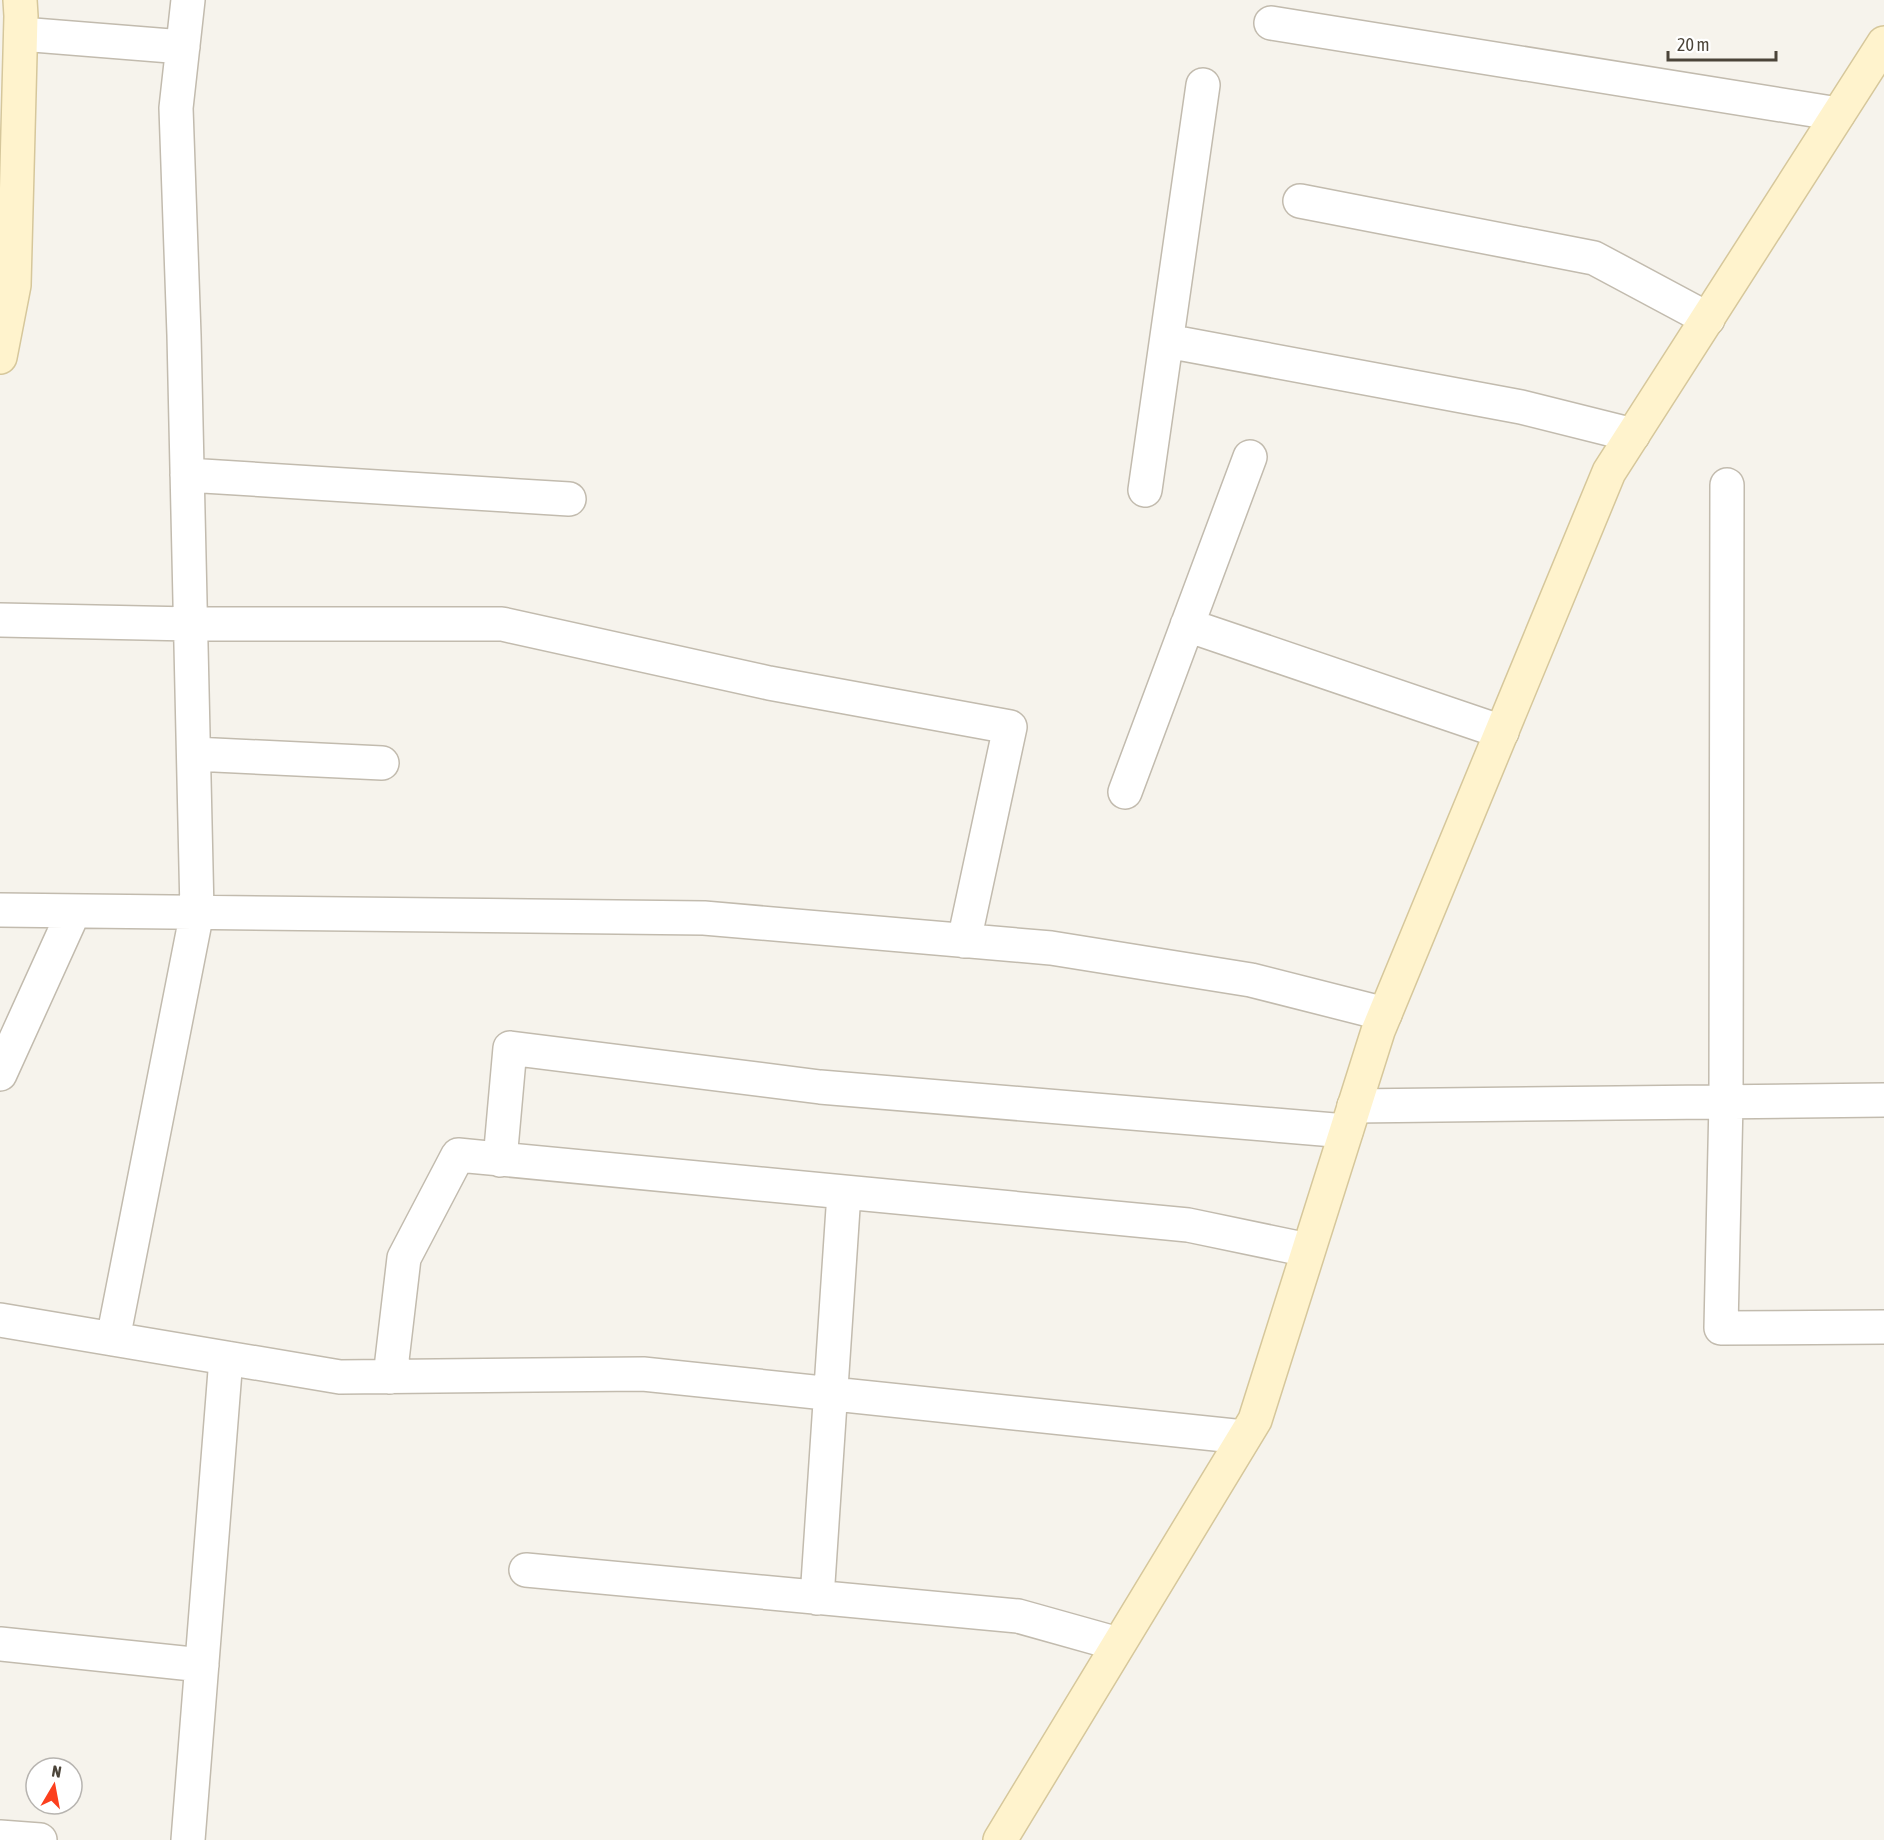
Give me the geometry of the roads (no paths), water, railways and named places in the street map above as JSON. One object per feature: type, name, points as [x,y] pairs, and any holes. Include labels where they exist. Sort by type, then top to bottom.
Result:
[{"type":"street","points":[[0,357],[14,285],[20,0]]},
{"type":"street","points":[[113,1339],[197,912],[176,108],[188,0]]},
{"type":"street","points":[[1271,23],[1838,114]]},
{"type":"street","points":[[21,34],[183,47]]},
{"type":"street","points":[[1000,1840],[1255,1420],[1384,1014],[1609,472],[1884,43]]},
{"type":"street","points":[[1145,489],[1203,85]]},
{"type":"street","points":[[1300,201],[1594,258],[1708,319]]},
{"type":"street","points":[[1167,341],[1521,407],[1633,435]]},
{"type":"street","points":[[1125,792],[1250,457]]},
{"type":"street","points":[[187,475],[569,499]]},
{"type":"street","points":[[1726,484],[1726,1101],[1721,1328],[1884,1327]]},
{"type":"street","points":[[0,620],[191,624],[502,624],[769,683],[1010,727],[964,941]]},
{"type":"street","points":[[1187,625],[1502,732]]},
{"type":"street","points":[[194,754],[382,763]]},
{"type":"street","points":[[0,910],[704,918],[1051,948],[1251,980],[1384,1014]]},
{"type":"street","points":[[0,1074],[74,910]]},
{"type":"street","points":[[500,1160],[510,1048],[820,1088],[1350,1119],[1726,1101],[1884,1100]]},
{"type":"street","points":[[390,1377],[404,1258],[458,1155],[1188,1225],[1308,1250]]},
{"type":"street","points":[[817,1598],[844,1193]]},
{"type":"street","points":[[0,1320],[340,1377],[643,1374],[1244,1437]]},
{"type":"street","points":[[188,1840],[226,1358]]},
{"type":"street","points":[[526,1570],[1018,1616],[1118,1644]]},
{"type":"street","points":[[0,1644],[201,1665]]},
{"type":"street","points":[[0,1837],[40,1840]]}]
